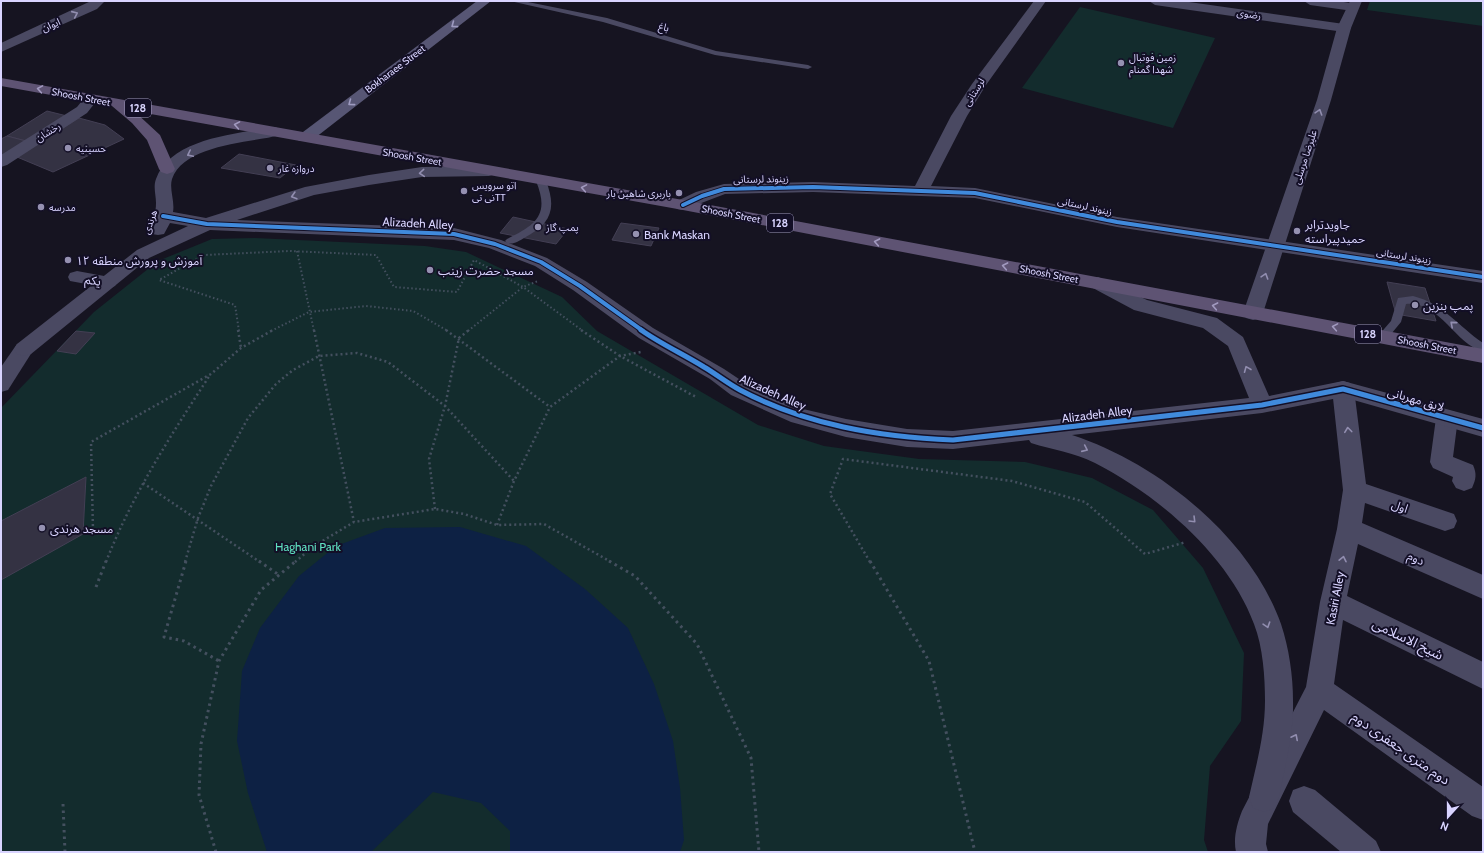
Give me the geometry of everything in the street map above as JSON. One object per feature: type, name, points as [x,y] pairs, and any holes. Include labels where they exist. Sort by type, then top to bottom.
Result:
[{"type":"main road","name":"Bokharaee Street","points":[[305,138],[485,1]]},
{"type":"main road","name":"Shoosh Street","points":[[1,82],[541,181],[684,205],[1483,356]]},
{"type":"main road","points":[[117,104],[137,120],[154,138],[167,169]]},
{"type":"street","name":"ایوان","points":[[1,48],[94,6],[99,1]]},
{"type":"street","name":"لرستانی","points":[[921,190],[959,116],[979,84],[1040,1]]},
{"type":"street","name":"رضوی","points":[[1155,1],[1344,28]]},
{"type":"street","points":[[1310,1],[1354,4]]},
{"type":"street","name":"علیرضا مرسلی","points":[[1253,313],[1324,100],[1344,28],[1354,4]]},
{"type":"street","name":"رخشان","points":[[1,162],[82,110],[91,99]]},
{"type":"street","points":[[167,169],[188,154],[201,148],[219,142],[275,132]]},
{"type":"street","name":"هرندی","points":[[143,254],[156,235],[163,216],[165,205],[163,180],[167,169]]},
{"type":"street","name":"هرندی","points":[[1,384],[24,349],[143,254],[207,224],[311,191],[369,180],[422,172],[489,171]]},
{"type":"street","name":"زینوند لرستانی","points":[[684,205],[702,196],[724,189],[814,187],[975,193],[1117,222],[1483,277]]},
{"type":"street","name":"Alizadeh Alley","points":[[163,216],[207,224],[454,234],[495,244],[530,257],[560,272],[646,334],[717,374],[738,389],[765,402],[819,422],[871,433],[907,438],[953,440],[1262,405],[1343,389]]},
{"type":"street","name":"یکم","points":[[77,277],[108,282]]},
{"type":"street","points":[[1098,283],[1141,305],[1210,323],[1236,342],[1262,405]]},
{"type":"street","points":[[1,362],[24,349]]},
{"type":"street","name":"لایق مهربانی","points":[[1343,389],[1483,428]]},
{"type":"street","name":"Kasiri Alley","points":[[1264,797],[1318,690],[1333,602],[1349,529],[1355,490],[1343,389]]},
{"type":"street","points":[[1447,418],[1441,462],[1465,472],[1464,481]]},
{"type":"street","points":[[1020,433],[1074,444],[1100,456],[1159,491],[1185,512],[1232,560],[1251,590],[1268,625],[1278,683],[1278,724],[1264,797],[1253,822],[1250,844],[1252,852]]},
{"type":"street","name":"اول","points":[[1355,490],[1445,522]]},
{"type":"street","name":"دوم","points":[[1349,529],[1483,587]]},
{"type":"street","name":"شیخ الاسلامی","points":[[1333,602],[1483,676]]},
{"type":"street","name":"دوم متری جعفری دوم","points":[[1318,690],[1483,805]]},
{"type":"street","points":[[1304,801],[1365,852]]},
{"type":"lane","name":"باغ","points":[[513,1],[604,20],[715,53],[775,64],[808,67]]},
{"type":"lane","points":[[510,241],[529,232],[545,217],[548,207],[546,191],[541,181]]},
{"type":"lane","points":[[1383,336],[1396,322],[1402,301],[1407,300],[1431,306],[1483,348]]},
{"type":"path","points":[[297,251],[354,522]]},
{"type":"path","points":[[241,348],[235,305],[159,280],[204,255],[297,251],[376,255],[394,287],[457,292],[474,260],[523,287],[594,339],[620,356],[696,397]]},
{"type":"path","points":[[434,509],[429,459],[445,406],[459,338],[523,287],[560,272]]},
{"type":"path","points":[[93,531],[91,442],[211,374],[241,348],[309,312],[366,306],[413,311],[459,338],[550,407]]},
{"type":"path","points":[[497,525],[514,481],[550,407],[620,356],[668,347]]},
{"type":"path","points":[[219,661],[184,641],[164,637],[198,518],[211,486],[248,418],[281,379],[293,370],[319,356],[357,353],[388,362],[445,406],[514,481]]},
{"type":"path","points":[[96,587],[120,526],[143,483],[161,451],[211,374]]},
{"type":"path","points":[[974,852],[929,662],[830,494],[843,459],[1012,481],[1085,502],[1145,554],[1208,536]]},
{"type":"path","points":[[143,483],[198,518],[278,575]]},
{"type":"path","points":[[216,852],[199,795],[201,744],[219,661],[261,590],[314,546],[354,522],[434,509],[464,514],[497,525],[544,524],[635,576],[697,644],[751,758],[760,852]]},
{"type":"path","points":[[63,804],[65,852]]},
{"type":"green space","points":[[1370,1],[1483,1],[1483,26],[1367,10]]},
{"type":"green space","name":"زمین فوتبال شهدا گمنام","points":[[1080,7],[1215,38],[1173,128],[1022,88]]},
{"type":"green space","name":"Haghani Park","points":[[255,238],[425,246],[466,252],[562,297],[597,331],[758,425],[824,446],[919,459],[1025,462],[1092,478],[1153,510],[1203,568],[1244,653],[1241,721],[1210,766],[1204,840],[1208,852],[1,852],[1,408],[94,312],[158,261],[212,239]]},
{"type":"water","points":[[460,527],[526,546],[585,589],[628,628],[654,684],[673,741],[680,788],[684,840],[680,852],[510,852],[510,831],[481,803],[433,792],[371,852],[267,852],[248,793],[237,741],[242,671],[260,628],[299,576],[336,546],[385,528]]},
{"type":"building","points":[[47,111],[67,116],[26,141],[7,136]]},
{"type":"building","name":"حسینیه","points":[[79,118],[105,125],[124,139],[53,172],[17,157]]},
{"type":"building","points":[[7,136],[26,141],[1,156],[1,139]]},
{"type":"building","points":[[239,154],[296,165],[280,178],[221,168]]},
{"type":"building","points":[[513,217],[568,229],[556,244],[500,233]]},
{"type":"building","name":"Bank Maskan","points":[[621,223],[659,228],[651,246],[612,240]]},
{"type":"building","points":[[1387,282],[1425,288],[1436,321],[1396,314]]},
{"type":"building","points":[[76,331],[95,333],[76,354],[57,351]]},
{"type":"building","name":"مسجد هرندی","points":[[86,477],[83,534],[1,580],[1,521]]},
{"type":"cycle path","points":[[683,205],[702,196],[724,189],[813,187],[975,193],[1117,222],[1483,277]]},
{"type":"cycle path","points":[[163,216],[207,224],[454,234],[495,244],[541,262],[580,286],[646,333],[717,374],[738,389],[765,402],[799,416],[846,428],[907,438],[953,440],[1262,405],[1343,389],[1483,428]]},
{"type":"place","name":"زمین فوتبال شهدا گمنام","points":[[1121,63]]},
{"type":"place","name":"حسینیه","points":[[68,148]]},
{"type":"place","name":"دروازه غار","points":[[270,168]]},
{"type":"place","name":"اتو سرویس تی تیTT","points":[[464,191]]},
{"type":"place","name":"باربری شاهین بار","points":[[679,193]]},
{"type":"place","name":"مدرسه","points":[[41,207]]},
{"type":"place","name":"پمپ گاز","points":[[538,227]]},
{"type":"place","name":"جاویدترابر حمیدپیراسته","points":[[1297,231]]},
{"type":"place","name":"Bank Maskan","points":[[636,234]]},
{"type":"place","name":"آموزش و پرورش منطقه ۱۲","points":[[68,260]]},
{"type":"place","name":"مسجد حضرت زینب","points":[[430,270]]},
{"type":"place","name":"پمپ بنزین","points":[[1415,305]]},
{"type":"place","name":"مسجد هرندی","points":[[42,528]]}]
